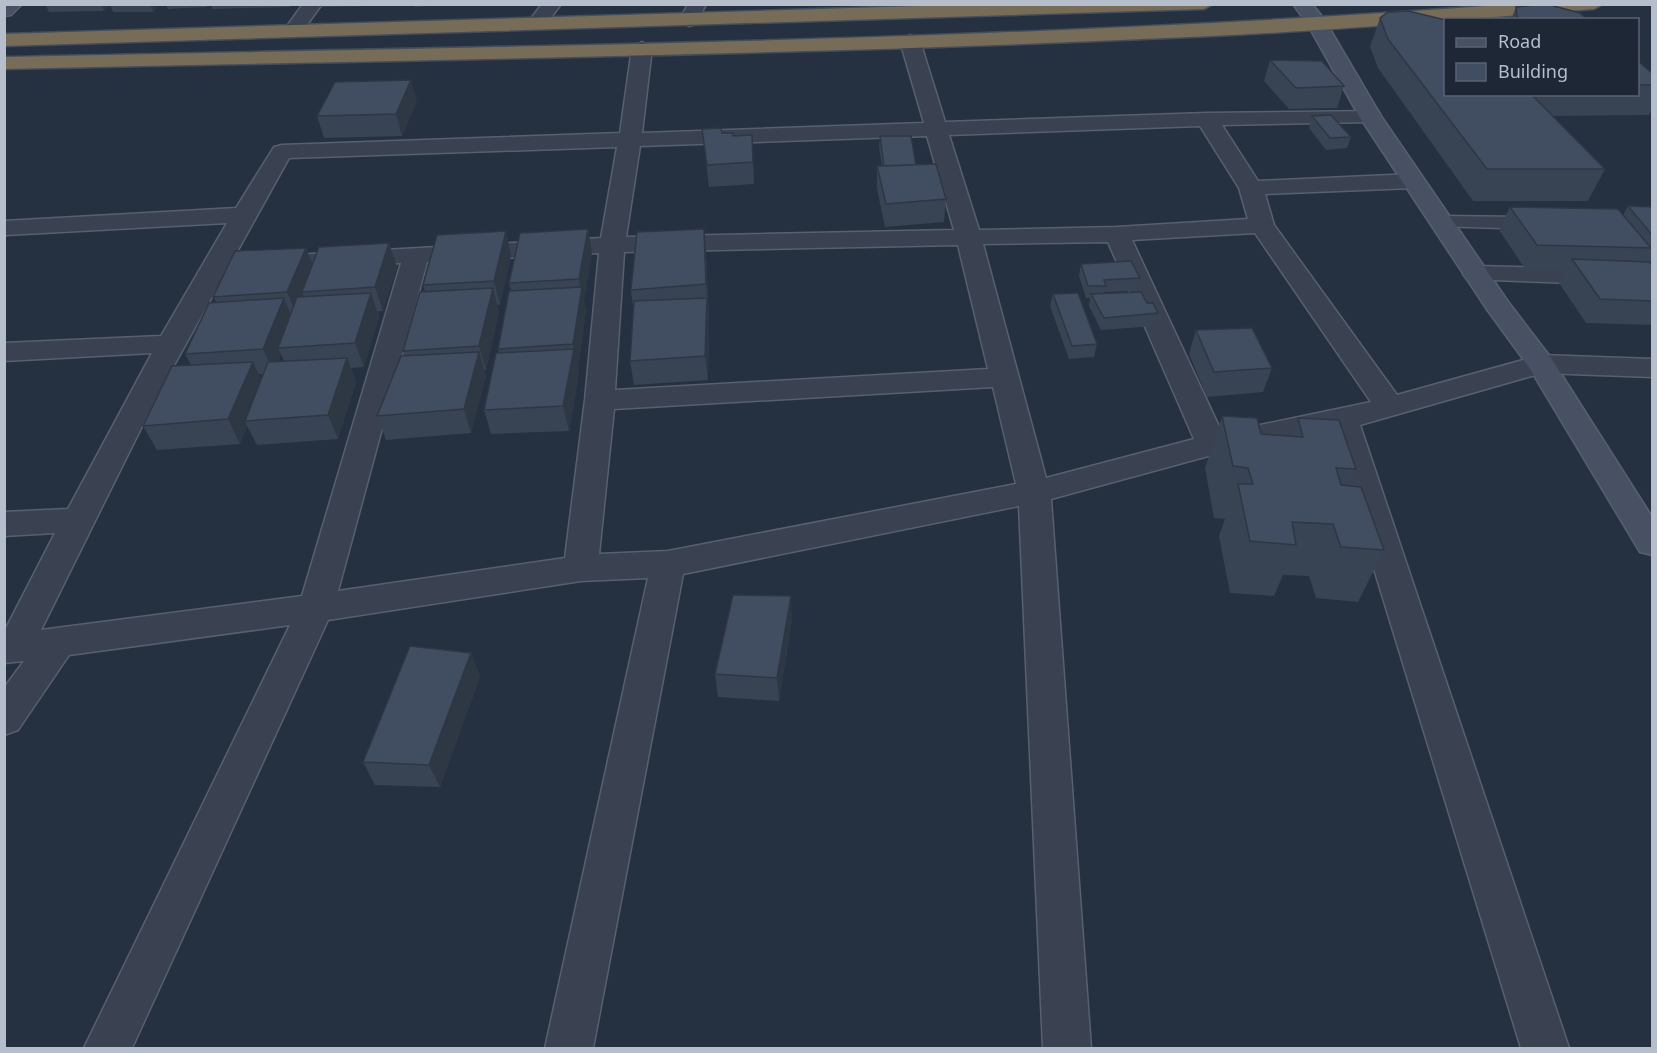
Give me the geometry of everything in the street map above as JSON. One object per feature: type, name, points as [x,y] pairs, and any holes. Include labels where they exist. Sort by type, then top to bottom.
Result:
[{"type":"highway","points":[[4,40],[693,12],[1204,4]]},
{"type":"highway","points":[[4,63],[910,41],[1215,30],[1310,14],[1578,13],[1594,4]]},
{"type":"street","points":[[4,12],[13,4]]},
{"type":"street","points":[[294,29],[313,4]]},
{"type":"street","points":[[538,20],[552,4]]},
{"type":"street","points":[[1310,14],[1370,116],[1476,274],[1541,364],[1653,543]]},
{"type":"street","points":[[910,41],[969,238],[1034,492],[1067,1048]]},
{"type":"street","points":[[581,568],[600,400],[612,245],[642,48]]},
{"type":"street","points":[[10,648],[242,215],[282,152],[630,138],[1208,119],[1370,116]]},
{"type":"street","points":[[1208,119],[1251,188],[1262,225],[1389,406]]},
{"type":"street","points":[[1251,188],[1413,181]]},
{"type":"street","points":[[6,228],[242,215]]},
{"type":"street","points":[[216,264],[612,245],[1117,234],[1262,225]]},
{"type":"street","points":[[1117,234],[1212,445]]},
{"type":"street","points":[[108,1048],[316,608],[416,254]]},
{"type":"street","points":[[1476,274],[1653,278]]},
{"type":"street","points":[[4,352],[172,344]]},
{"type":"street","points":[[10,648],[316,608],[581,568],[668,564],[1034,492],[1212,445],[1343,420],[1541,364],[1653,368]]},
{"type":"street","points":[[600,400],[1005,377]]},
{"type":"street","points":[[1343,420],[1545,1048]]},
{"type":"street","points":[[4,524],[77,520]]},
{"type":"street","points":[[569,1048],[668,564]]},
{"type":"street","points":[[4,719],[59,641]]},
{"type":"lane","points":[[1441,222],[1559,223]]},
{"type":"building","points":[[1546,4],[1580,13],[1586,18],[1519,18],[1517,17],[1516,7]]},
{"type":"building","points":[[1408,11],[1444,20],[1444,96],[1533,96],[1605,169],[1487,169],[1388,39],[1380,18],[1388,12]]},
{"type":"building","points":[[1270,60],[1322,61],[1344,86],[1296,88]]},
{"type":"building","points":[[1639,62],[1653,74],[1653,85],[1639,85]]},
{"type":"building","points":[[411,80],[396,114],[317,116],[335,82]]},
{"type":"building","points":[[1331,115],[1351,137],[1330,138],[1312,116]]},
{"type":"building","points":[[721,128],[722,133],[733,133],[733,136],[752,135],[753,162],[707,165],[702,129]]},
{"type":"building","points":[[880,136],[911,136],[916,165],[884,166]]},
{"type":"building","points":[[936,164],[946,199],[886,204],[877,166]]},
{"type":"building","points":[[1628,206],[1653,207],[1653,236]]},
{"type":"building","points":[[1510,207],[1618,209],[1651,248],[1537,245]]},
{"type":"building","points":[[588,229],[579,279],[509,283],[520,233]]},
{"type":"building","points":[[704,229],[706,284],[631,290],[637,232]]},
{"type":"building","points":[[506,231],[494,281],[423,285],[437,235]]},
{"type":"building","points":[[389,243],[375,287],[302,292],[319,247]]},
{"type":"building","points":[[306,248],[287,292],[213,297],[235,251]]},
{"type":"building","points":[[1572,259],[1649,262],[1653,266],[1653,301],[1600,299]]},
{"type":"building","points":[[1131,261],[1140,278],[1104,280],[1106,286],[1088,286],[1081,264]]},
{"type":"building","points":[[582,287],[573,344],[498,349],[509,291]]},
{"type":"building","points":[[493,288],[479,346],[403,351],[420,292]]},
{"type":"building","points":[[1141,292],[1147,303],[1153,303],[1158,313],[1104,318],[1091,294]]},
{"type":"building","points":[[371,293],[355,343],[278,348],[297,297]]},
{"type":"building","points":[[1078,293],[1097,344],[1072,346],[1053,294]]},
{"type":"building","points":[[284,298],[263,349],[185,354],[209,303]]},
{"type":"building","points":[[707,298],[705,356],[630,361],[634,301]]},
{"type":"building","points":[[1252,328],[1272,368],[1214,372],[1196,330]]},
{"type":"building","points":[[574,349],[563,406],[484,410],[496,353]]},
{"type":"building","points":[[479,352],[464,409],[377,416],[401,356]]},
{"type":"building","points":[[347,358],[328,415],[245,421],[268,362]]},
{"type":"building","points":[[253,362],[228,419],[143,426],[172,366]]},
{"type":"building","points":[[1222,416],[1257,418],[1261,434],[1303,437],[1298,418],[1339,420],[1356,469],[1336,468],[1341,485],[1361,487],[1384,550],[1341,547],[1333,524],[1292,522],[1296,545],[1250,541],[1238,484],[1253,484],[1248,468],[1233,466]]},
{"type":"building","points":[[733,595],[791,596],[777,678],[715,674]]},
{"type":"building","points":[[410,646],[471,653],[429,765],[363,762]]}]
